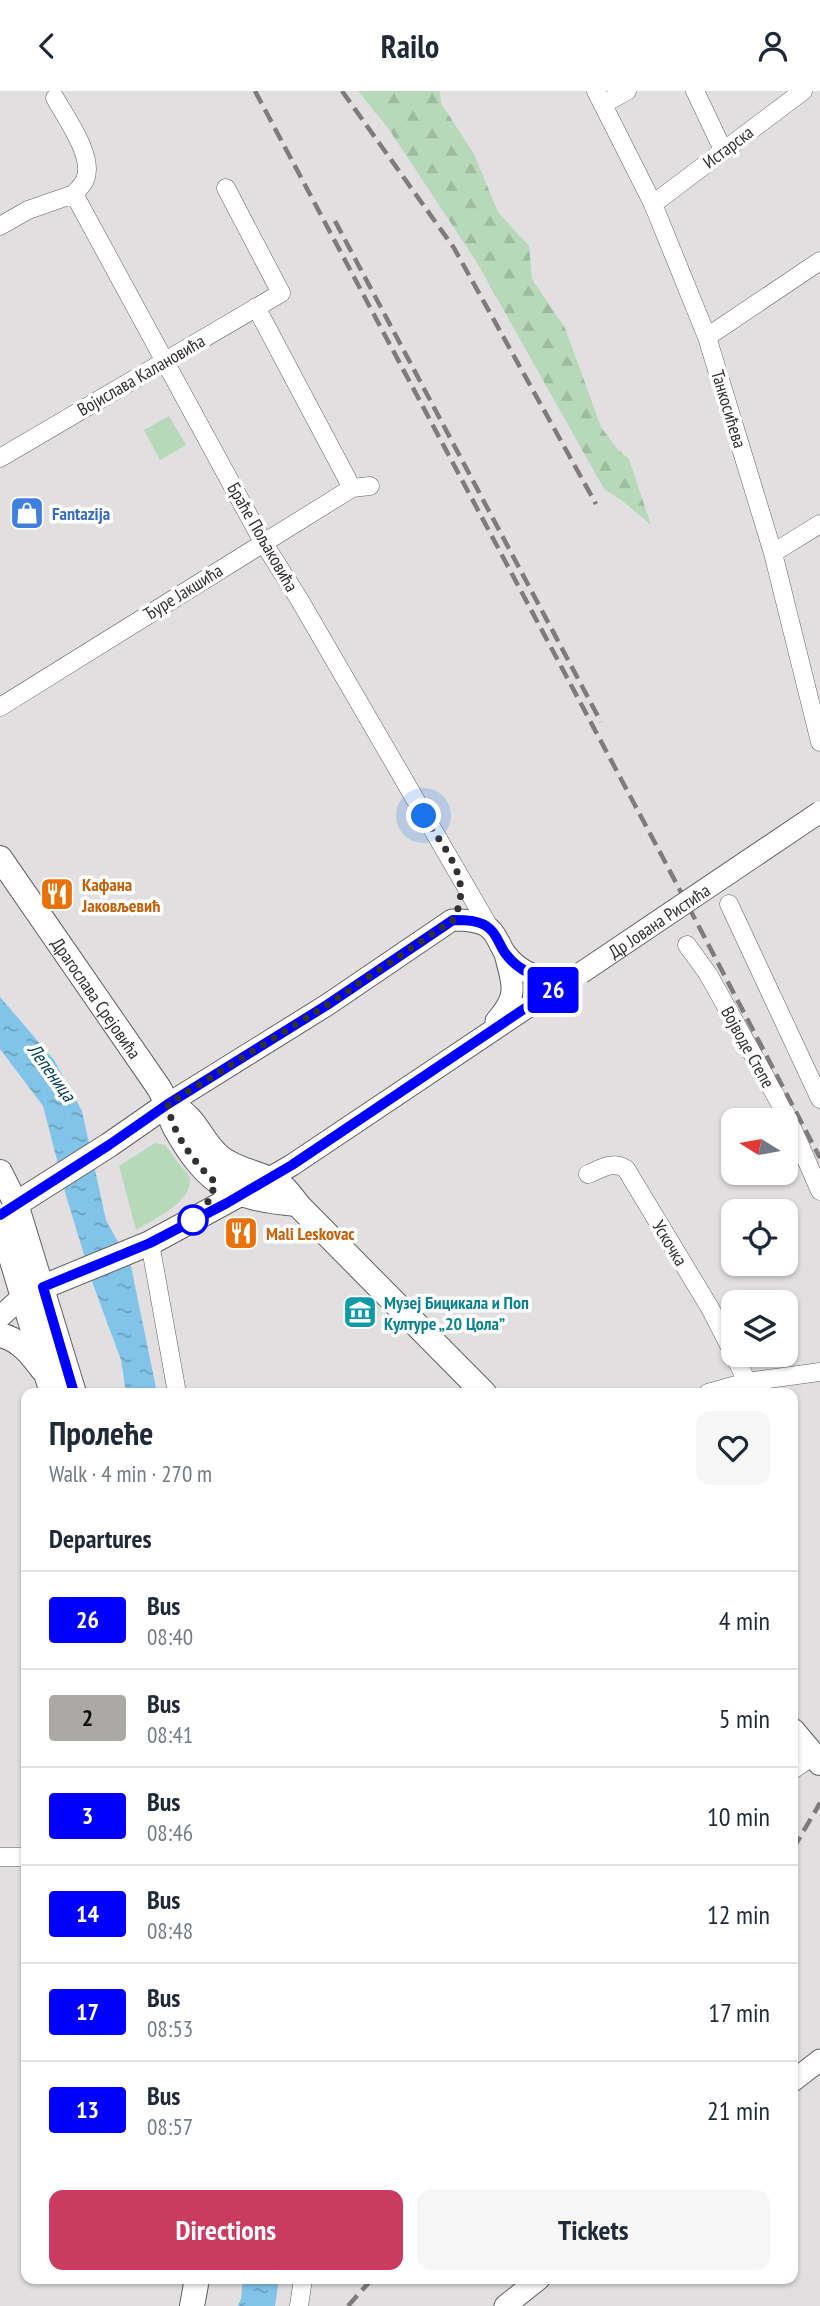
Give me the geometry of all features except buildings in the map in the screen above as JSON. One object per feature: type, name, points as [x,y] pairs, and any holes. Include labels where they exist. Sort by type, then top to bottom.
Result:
[{"type":"main road","name":"Драгослава Срејовића","points":[[0,858],[168,1104],[174,1126],[198,1163],[216,1183],[275,1202],[297,1204]]},
{"type":"main road","name":"Драгослава Срејовића","points":[[168,1104],[186,1113],[214,1152],[236,1168],[278,1183],[289,1191],[297,1204]]},
{"type":"main road","points":[[5,1214],[168,1104]]},
{"type":"main road","points":[[202,1216],[216,1183],[214,1152]]},
{"type":"main road","points":[[0,1172],[5,1214],[72,1388]]},
{"type":"main road","name":"Др Јована Ристића","points":[[33,1291],[145,1244],[242,1193]]},
{"type":"main road","points":[[297,1204],[479,1388]]},
{"type":"main road","points":[[33,1291],[49,1384]]},
{"type":"main road","points":[[0,1335],[12,1339],[30,1353],[49,1384]]},
{"type":"main road","points":[[798,1737],[817,1759]]},
{"type":"main road","points":[[192,2306],[196,2284]]},
{"type":"street","points":[[600,98],[627,91]]},
{"type":"street","points":[[695,91],[723,150]]},
{"type":"street","name":"Истарска","points":[[653,204],[803,91]]},
{"type":"street","points":[[0,226],[28,210],[74,194],[85,180],[86,154],[55,97]]},
{"type":"street","name":"Танкосићева","points":[[600,98],[653,204],[706,337],[773,553],[820,742]]},
{"type":"street","name":"Војислава Калановића","points":[[0,458],[281,293],[226,188]]},
{"type":"street","name":"Браће Пољаковића","points":[[74,194],[264,542],[491,930]]},
{"type":"street","points":[[706,337],[820,261]]},
{"type":"street","name":"Ђуре Јакшића","points":[[0,707],[264,542],[361,487],[256,307]]},
{"type":"street","points":[[773,553],[820,524]]},
{"type":"street","name":"Др Јована Ристића","points":[[242,1193],[268,1179],[820,812]]},
{"type":"street","points":[[168,1104],[327,1005],[453,920],[461,902],[459,876]]},
{"type":"street","points":[[729,904],[820,1099]]},
{"type":"street","points":[[453,920],[474,922],[491,930],[520,969],[538,977],[575,975]]},
{"type":"street","name":"Војводе Степе","points":[[687,945],[708,974],[788,1116],[820,1191]]},
{"type":"street","points":[[485,1034],[511,1003],[512,980],[505,952]]},
{"type":"street","name":"Ускочка","points":[[589,1174],[613,1164],[626,1169],[721,1329]]},
{"type":"street","points":[[145,1244],[176,1388]]},
{"type":"street","points":[[0,1317],[33,1291]]},
{"type":"street","name":"Ускочка","points":[[740,1367],[747,1382]]},
{"type":"street","points":[[726,1388],[747,1382],[820,1372]]},
{"type":"street","points":[[798,1768],[817,1759]]},
{"type":"street","points":[[0,1857],[21,1857]]},
{"type":"street","points":[[798,2077],[820,2060]]},
{"type":"street","points":[[299,2306],[302,2284]]},
{"type":"street","points":[[505,2306],[533,2284]]},
{"type":"green space","points":[[358,91],[440,91],[441,103],[474,154],[498,212],[529,246],[532,279],[565,328],[601,427],[618,450],[629,459],[651,525],[604,489],[476,261],[388,128]]},
{"type":"green space","points":[[169,416],[186,445],[160,460],[144,430]]},
{"type":"green space","points":[[155,1143],[165,1145],[190,1178],[189,1187],[171,1209],[136,1230],[119,1166]]},
{"type":"water","name":"Лепеница","points":[[0,997],[54,1060],[82,1111],[106,1220],[131,1266],[156,1388],[125,1388],[121,1360],[94,1287],[67,1199],[43,1106],[0,1049]]},
{"type":"water","points":[[242,2284],[278,2284],[275,2306],[238,2306]]},
{"type":"railway","points":[[255,91],[820,1158]]},
{"type":"railway","points":[[342,91],[454,248],[596,504]]},
{"type":"railway","points":[[335,221],[601,722]]},
{"type":"railway","points":[[798,1840],[820,1803]]},
{"type":"railway","points":[[348,2306],[368,2284]]},
{"type":"bus line","name":"26","points":[[0,1215],[168,1104],[327,1005],[453,920],[474,922],[491,930],[520,969],[538,977],[570,978],[292,1165],[150,1243],[142,1244],[43,1287],[73,1388]]},
{"type":"place","name":"Fantazija","points":[[27,513]]},
{"type":"place","name":"Кафана Јаковљевић","points":[[57,894]]},
{"type":"place","name":"Mali Leskovac","points":[[241,1233]]},
{"type":"place","name":"Музеј Бицикала и Поп Културе „20 Цола”","points":[[360,1312]]},
{"type":"route","points":[[193,1220],[202,1216],[216,1183],[205,1173],[174,1126],[168,1104],[327,1005],[453,920],[461,902],[462,886],[459,876],[424,816]]}]
